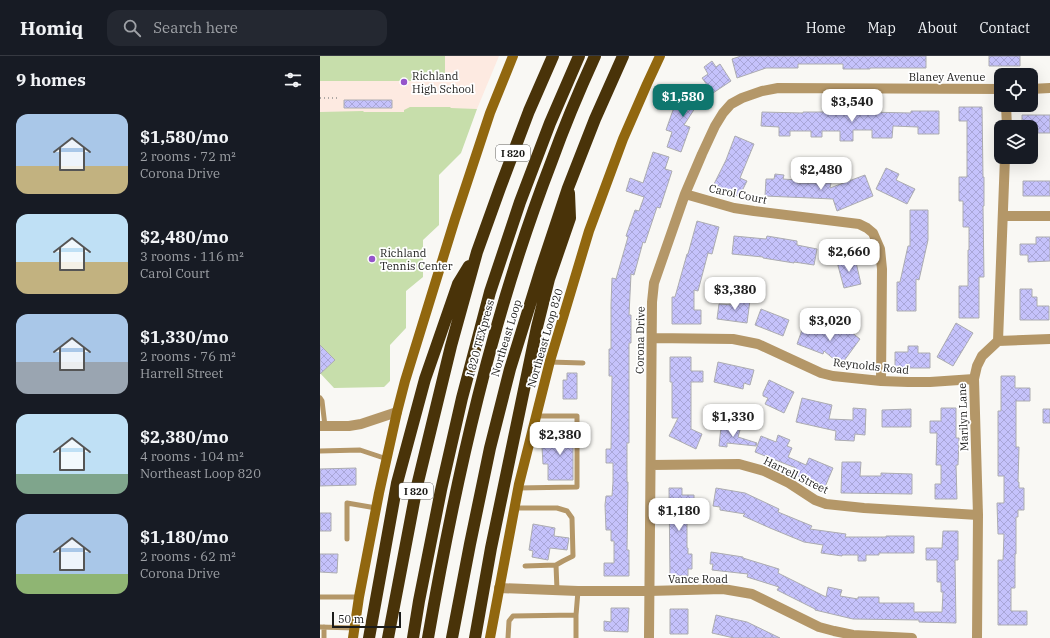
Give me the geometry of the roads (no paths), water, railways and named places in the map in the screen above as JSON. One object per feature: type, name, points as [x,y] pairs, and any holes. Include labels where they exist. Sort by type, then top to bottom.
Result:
[{"type":"highway","name":"I 820","points":[[388,638],[417,486],[451,346],[477,252],[500,188],[553,56]]},
{"type":"highway","name":"I 820 TEXpress","points":[[413,638],[443,482],[462,398],[490,292],[550,123],[579,56]]},
{"type":"highway","name":"I 820 TEXpress","points":[[428,638],[454,498],[476,402],[506,295],[535,204],[564,129],[595,56]]},
{"type":"highway","name":"Northeast Loop","points":[[452,638],[489,455],[510,369],[568,188],[594,119],[623,56]]},
{"type":"highway","points":[[475,638],[491,548],[536,326],[549,279],[570,218],[568,188]]},
{"type":"highway","points":[[369,638],[397,483],[425,379],[458,284],[477,252]]},
{"type":"main road","points":[[354,633],[359,597],[376,508],[405,381],[455,219],[490,113],[513,56]]},
{"type":"main road","name":"Northeast Loop 820","points":[[490,638],[518,488],[549,362],[589,231],[623,139],[660,56]]},
{"type":"street","points":[[1038,89],[1050,88]]},
{"type":"street","name":"Blaney Avenue","points":[[773,89],[994,89]]},
{"type":"street","name":"Corona Drive","points":[[649,638],[652,302],[654,283],[685,194],[714,126],[723,112],[731,104],[742,98],[773,89]]},
{"type":"street","points":[[1005,164],[998,341],[1050,339]]},
{"type":"street","name":"Carol Court","points":[[685,194],[734,208],[859,224],[873,234],[880,249],[882,269],[881,381]]},
{"type":"street","points":[[1003,216],[1050,216]]},
{"type":"street","name":"Reynolds Road","points":[[652,338],[733,339],[758,344],[833,376],[908,382],[974,379]]},
{"type":"street","name":"Marilyn Lane","points":[[977,638],[978,515],[974,379],[977,366],[982,356],[998,341]]},
{"type":"street","points":[[322,426],[349,426],[361,424],[397,412]]},
{"type":"street","name":"Harrell Street","points":[[651,465],[740,464],[764,471],[789,483],[815,500],[826,504],[864,508],[978,515]]},
{"type":"street","name":"Vance Road","points":[[499,588],[578,591],[723,590],[752,594],[826,629],[853,635],[912,638]]},
{"type":"lane","points":[[549,362],[583,363]]},
{"type":"lane","points":[[320,398],[322,401],[322,426]]},
{"type":"lane","points":[[518,488],[577,487],[577,416],[536,416]]},
{"type":"lane","points":[[320,451],[360,450],[387,459]]},
{"type":"lane","points":[[347,539],[347,503],[376,508]]},
{"type":"lane","points":[[514,508],[557,508],[567,511],[572,518],[573,556],[562,560],[556,565],[525,566]]},
{"type":"lane","points":[[556,565],[557,590]]},
{"type":"lane","points":[[576,638],[578,591]]},
{"type":"lane","points":[[320,597],[359,597]]},
{"type":"lane","points":[[508,638],[509,621],[513,616],[576,615]]},
{"type":"lane","points":[[324,638],[322,627],[354,633]]},
{"type":"place","name":"Richland High School","points":[[404,82]]},
{"type":"place","name":"Richland Tennis Center","points":[[372,259]]}]
